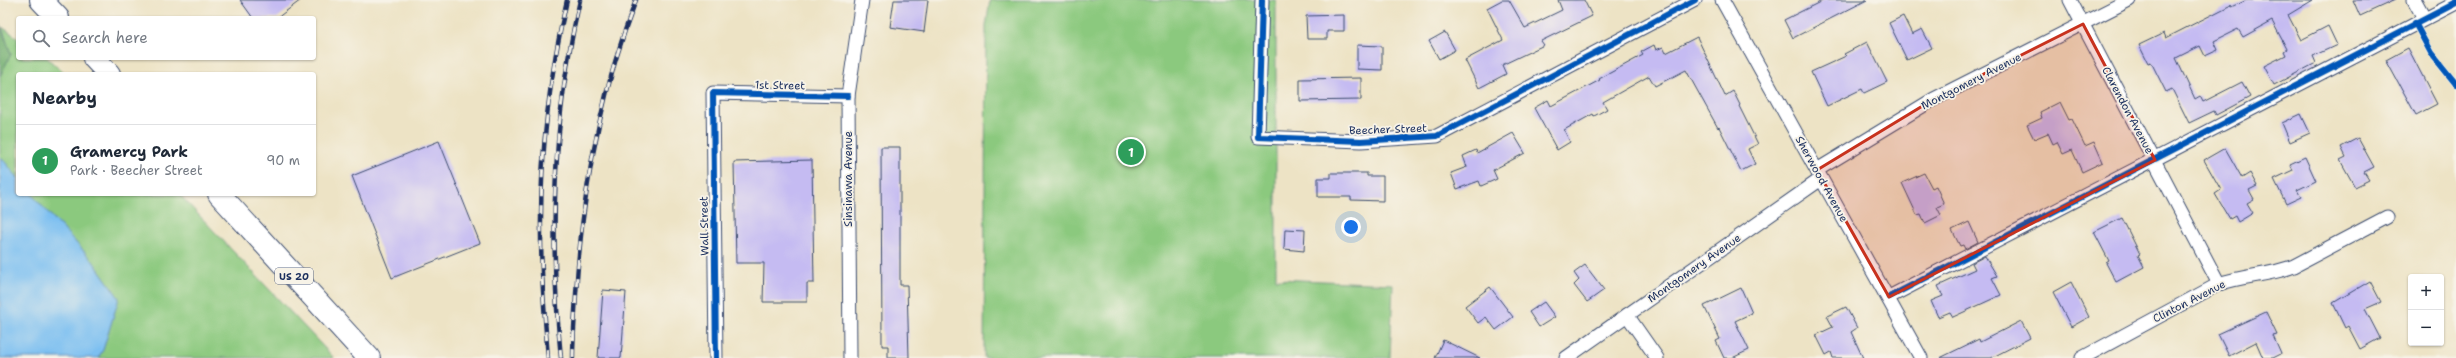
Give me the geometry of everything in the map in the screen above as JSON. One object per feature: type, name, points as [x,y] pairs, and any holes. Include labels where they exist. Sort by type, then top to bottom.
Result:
[{"type":"highway","points":[[41,0],[56,16]]},
{"type":"highway","points":[[96,60],[107,72]]},
{"type":"highway","name":"US 20","points":[[221,196],[369,358]]},
{"type":"street","name":"Sinsinawa Avenue","points":[[850,358],[848,96],[862,0]]},
{"type":"street","name":"Beecher Street","points":[[1262,0],[1258,137],[1361,141],[1438,136],[1695,0]]},
{"type":"street","name":"Sherwood Avenue","points":[[1722,0],[1889,297],[1921,358]]},
{"type":"street","name":"Clarendon Avenue","points":[[2070,0],[2219,284]]},
{"type":"street","name":"Montgomery Avenue","points":[[1566,358],[1628,315],[1819,174],[1934,99],[2129,0]]},
{"type":"street","points":[[2414,0],[2424,18]]},
{"type":"street","points":[[1889,297],[2155,160],[2424,18],[2456,3]]},
{"type":"street","name":"1st Street","points":[[713,93],[848,96]]},
{"type":"street","name":"Wall Street","points":[[713,93],[716,358]]},
{"type":"street","name":"Clinton Avenue","points":[[2082,358],[2219,284],[2231,279],[2259,276],[2287,269],[2387,217]]},
{"type":"street","points":[[1628,315],[1657,358]]},
{"type":"highlighted area","points":[[2083,24],[2155,160],[1889,297],[1817,170],[1934,99]]},
{"type":"green space","points":[[990,0],[1276,0],[1276,279],[1393,284],[1390,358],[984,358],[986,26]]},
{"type":"green space","points":[[0,25],[11,54],[0,76]]},
{"type":"green space","points":[[2,27],[16,37],[16,60],[49,60],[63,72],[16,72],[16,176],[0,156],[0,76],[11,54]]},
{"type":"green space","points":[[33,196],[181,196],[334,358],[98,358],[103,350],[119,298],[92,260]]},
{"type":"water","points":[[0,156],[16,176],[16,196],[33,196],[92,260],[119,298],[103,350],[98,358],[0,358]]},
{"type":"building","points":[[240,0],[301,0],[280,16],[252,16]]},
{"type":"building","points":[[894,0],[928,0],[924,32],[890,27]]},
{"type":"building","points":[[1502,0],[1509,0],[1525,28],[1562,10],[1558,0],[1584,0],[1592,16],[1541,41],[1544,45],[1502,65],[1506,74],[1479,88],[1465,60],[1503,40],[1487,8]]},
{"type":"building","points":[[1824,0],[1867,0],[1793,38],[1784,20]]},
{"type":"building","points":[[2247,0],[2313,0],[2288,15],[2301,40],[2328,26],[2337,45],[2313,56],[2316,63],[2274,85],[2264,66],[2286,55],[2284,51],[2287,49],[2272,21],[2243,37],[2238,29],[2214,41],[2218,50],[2205,56],[2200,46],[2176,58],[2195,99],[2200,96],[2203,102],[2242,82],[2250,97],[2216,115],[2214,111],[2189,123],[2172,89],[2166,92],[2151,62],[2148,63],[2139,45],[2164,33],[2166,38],[2231,5],[2232,7]]},
{"type":"building","points":[[2353,0],[2395,0],[2360,16]]},
{"type":"building","points":[[1344,15],[1344,31],[1327,31],[1327,39],[1307,39],[1306,16]]},
{"type":"building","points":[[1903,16],[1912,34],[1922,29],[1932,48],[1907,60],[1889,23]]},
{"type":"building","points":[[1445,32],[1455,50],[1439,59],[1429,41]]},
{"type":"building","points":[[1697,37],[1725,96],[1733,91],[1758,144],[1748,149],[1755,164],[1741,171],[1719,127],[1718,128],[1686,70],[1655,86],[1649,76],[1603,102],[1607,109],[1594,116],[1593,114],[1564,130],[1570,142],[1557,150],[1534,108],[1548,100],[1551,106],[1643,55],[1641,52],[1654,45],[1656,50],[1663,47],[1666,53]]},
{"type":"building","points":[[1867,42],[1887,82],[1864,93],[1862,89],[1827,106],[1811,72],[1846,56],[1844,54]]},
{"type":"building","points":[[1357,45],[1382,46],[1382,70],[1357,69]]},
{"type":"building","points":[[2408,48],[2437,104],[2416,115],[2386,60]]},
{"type":"building","points":[[1361,78],[1361,100],[1300,101],[1300,79]]},
{"type":"building","points":[[2060,102],[2069,120],[2072,119],[2085,146],[2094,142],[2103,162],[2082,172],[2072,150],[2063,154],[2057,142],[2053,144],[2048,133],[2034,139],[2027,125],[2042,118],[2040,112]]},
{"type":"building","points":[[2301,114],[2310,133],[2290,142],[2282,123]]},
{"type":"building","points":[[1513,133],[1525,153],[1493,170],[1497,179],[1481,186],[1479,181],[1457,189],[1451,173],[1467,167],[1463,156],[1476,150],[1477,153]]},
{"type":"building","points":[[2358,138],[2374,167],[2364,172],[2369,180],[2355,187],[2340,160],[2346,157],[2341,147]]},
{"type":"building","points":[[439,141],[480,243],[392,278],[352,176]]},
{"type":"building","points":[[881,147],[900,147],[900,285],[907,285],[909,358],[888,358],[888,346],[882,346]]},
{"type":"building","points":[[2225,148],[2242,178],[2250,173],[2257,186],[2249,190],[2254,199],[2247,203],[2253,213],[2238,222],[2235,216],[2230,219],[2215,194],[2221,190],[2204,160]]},
{"type":"building","points":[[2305,157],[2316,181],[2297,190],[2301,197],[2286,204],[2274,179],[2293,170],[2290,164]]},
{"type":"building","points":[[812,160],[814,283],[807,283],[807,302],[763,302],[764,263],[736,263],[734,162]]},
{"type":"building","points":[[1331,173],[1367,173],[1367,176],[1383,176],[1383,201],[1351,200],[1351,197],[1318,197],[1318,178],[1331,178]]},
{"type":"building","points":[[1924,173],[1932,188],[1936,186],[1944,204],[1937,207],[1941,215],[1925,223],[1921,214],[1917,215],[1902,183]]},
{"type":"building","points":[[2122,218],[2140,254],[2138,255],[2144,267],[2116,282],[2106,263],[2109,261],[2094,232]]},
{"type":"building","points":[[1969,222],[1978,242],[1965,249],[1963,245],[1960,246],[1952,230]]},
{"type":"building","points":[[1285,229],[1305,230],[1304,251],[1284,249]]},
{"type":"building","points":[[1985,256],[1997,276],[1992,278],[2001,295],[1953,317],[1950,312],[1938,317],[1931,301],[1943,296],[1938,286],[1975,269],[1972,263]]},
{"type":"building","points":[[1585,265],[1604,290],[1587,302],[1574,285],[1579,280],[1574,273]]},
{"type":"building","points":[[2370,281],[2381,302],[2365,309],[2380,338],[2360,349],[2348,326],[2345,328],[2333,303]]},
{"type":"building","points":[[2071,282],[2089,317],[2071,327],[2053,292]]},
{"type":"building","points":[[1490,287],[1513,317],[1496,330],[1486,317],[1478,323],[1465,306]]},
{"type":"building","points":[[1741,288],[1752,313],[1735,321],[1749,350],[1732,358],[1724,358],[1716,341],[1720,339],[1704,306]]},
{"type":"building","points":[[603,290],[626,292],[621,358],[598,358]]},
{"type":"building","points":[[1544,302],[1555,317],[1539,327],[1529,312]]},
{"type":"building","points":[[1846,307],[1857,328],[1851,332],[1863,358],[1833,358],[1831,352],[1826,355],[1816,335],[1833,327],[1827,316]]},
{"type":"building","points":[[2266,312],[2277,335],[2273,336],[2281,354],[2273,358],[2263,358],[2256,342],[2229,356],[2218,334]]},
{"type":"building","points":[[2021,321],[2030,338],[1991,358],[1940,358],[1979,339],[1980,342]]},
{"type":"building","points":[[1443,340],[1480,358],[1435,358]]},
{"type":"railway","points":[[548,358],[541,252],[542,177],[547,118],[555,58],[567,0]]},
{"type":"railway","points":[[561,358],[555,268],[554,223],[556,178],[564,89],[580,0]]},
{"type":"railway","points":[[573,358],[579,256],[588,181],[612,71],[636,0]]},
{"type":"cycle path","points":[[1262,0],[1258,137],[1361,141],[1437,136],[1695,0]]},
{"type":"cycle path","points":[[1889,297],[2456,3]]},
{"type":"cycle path","points":[[2415,23],[2431,53],[2456,84]]},
{"type":"cycle path","points":[[716,358],[713,93],[848,96]]},
{"type":"place","name":"Gramercy Park","points":[[1131,152]]}]
